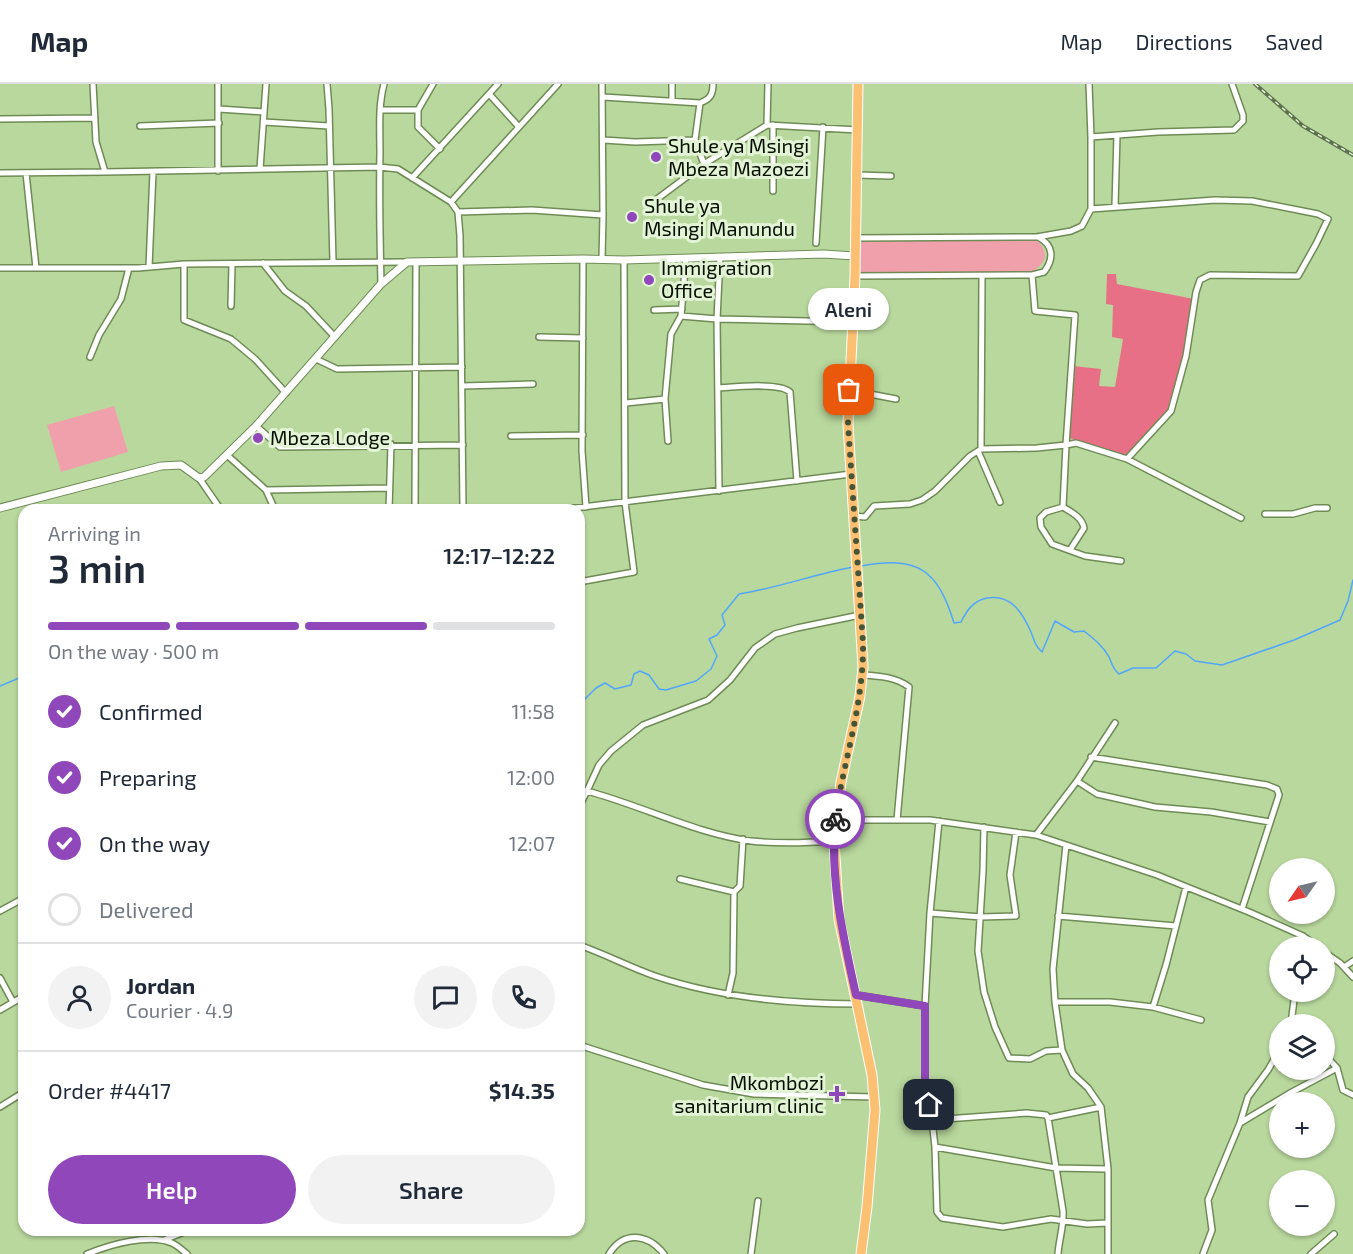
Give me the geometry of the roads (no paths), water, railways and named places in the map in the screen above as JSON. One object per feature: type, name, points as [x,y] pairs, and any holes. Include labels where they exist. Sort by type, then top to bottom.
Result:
[{"type":"highway","points":[[858,84],[855,276],[848,424],[863,675],[841,782],[834,842],[839,919],[872,1075],[875,1110],[861,1254]]},
{"type":"street","points":[[93,84],[96,142],[105,172]]},
{"type":"street","points":[[218,84],[218,171]]},
{"type":"street","points":[[260,169],[266,84]]},
{"type":"street","points":[[327,84],[333,262]]},
{"type":"street","points":[[381,284],[379,167],[380,110],[384,84]]},
{"type":"street","points":[[433,84],[418,110],[418,127],[440,149]]},
{"type":"street","points":[[412,178],[498,84]]},
{"type":"street","points":[[451,202],[558,84]]},
{"type":"street","points":[[602,84],[602,259]]},
{"type":"street","points":[[672,84],[672,100]]},
{"type":"street","points":[[603,97],[700,103],[708,100],[712,94],[713,84]]},
{"type":"street","points":[[768,84],[773,191]]},
{"type":"street","points":[[854,238],[1036,237],[1071,231],[1082,226],[1091,209],[1089,84]]},
{"type":"street","points":[[1091,137],[1234,130],[1243,122],[1243,116],[1232,84]]},
{"type":"street","points":[[490,95],[519,127]]},
{"type":"street","points":[[700,103],[696,140],[704,164]]},
{"type":"street","points":[[219,109],[264,112]]},
{"type":"street","points":[[380,110],[418,110]]},
{"type":"street","points":[[0,119],[95,118]]},
{"type":"street","points":[[264,122],[329,126]]},
{"type":"street","points":[[140,126],[219,123]]},
{"type":"street","points":[[657,199],[704,164],[770,125],[858,130]]},
{"type":"street","points":[[816,243],[823,127]]},
{"type":"street","points":[[1115,206],[1117,135]]},
{"type":"street","points":[[603,140],[635,142],[696,140]]},
{"type":"street","points":[[0,173],[379,167],[398,169],[451,202],[458,212],[460,261],[463,504]]},
{"type":"street","points":[[149,267],[153,172]]},
{"type":"street","points":[[26,173],[36,268]]},
{"type":"street","points":[[857,175],[891,176]]},
{"type":"street","points":[[1091,209],[1215,200],[1252,201],[1318,214],[1328,219],[1298,276],[1210,275],[1200,280],[1186,356],[1171,411],[1127,459]]},
{"type":"street","points":[[458,212],[532,210],[603,214]]},
{"type":"street","points":[[855,276],[1032,275],[1044,272],[1051,258],[1047,241],[1036,237]]},
{"type":"street","points":[[0,268],[624,260],[824,254],[854,256]]},
{"type":"street","points":[[719,491],[717,319],[720,257]]},
{"type":"street","points":[[668,441],[665,399],[671,334],[681,316],[686,258]]},
{"type":"street","points":[[583,259],[582,435],[586,507],[851,474]]},
{"type":"street","points":[[585,581],[634,572],[626,502],[624,260]]},
{"type":"street","points":[[199,478],[208,474],[256,426],[381,284],[407,262]]},
{"type":"street","points":[[415,504],[416,262]]},
{"type":"street","points":[[263,263],[285,291],[306,306],[335,337]]},
{"type":"street","points":[[184,264],[184,320],[231,339],[255,359],[286,393]]},
{"type":"street","points":[[231,306],[232,264]]},
{"type":"street","points":[[90,357],[99,335],[121,299],[129,268]]},
{"type":"street","points":[[1032,275],[1035,311],[1075,315],[1063,507]]},
{"type":"street","points":[[982,277],[980,450],[1000,502]]},
{"type":"street","points":[[654,310],[682,309]]},
{"type":"street","points":[[681,316],[852,322]]},
{"type":"street","points":[[539,337],[583,338]]},
{"type":"street","points":[[316,359],[337,369],[462,366]]},
{"type":"street","points":[[462,386],[533,384]]},
{"type":"street","points":[[718,388],[766,387],[787,389],[790,392],[797,481]]},
{"type":"street","points":[[849,390],[896,399]]},
{"type":"street","points":[[626,403],[665,399]]},
{"type":"street","points":[[256,426],[280,447],[463,444]]},
{"type":"street","points":[[511,436],[582,435]]},
{"type":"street","points":[[854,516],[865,517],[874,506],[910,504],[922,500],[935,491],[970,456],[980,450],[1037,448],[1076,443],[1127,459],[1241,518]]},
{"type":"street","points":[[389,504],[391,444]]},
{"type":"street","points":[[227,455],[266,490],[272,504]]},
{"type":"street","points":[[0,508],[161,466],[181,465],[199,478],[217,504]]},
{"type":"street","points":[[266,490],[389,488]]},
{"type":"street","points":[[1063,507],[1046,512],[1040,518],[1041,527],[1052,544],[1084,556],[1122,561]]},
{"type":"street","points":[[1063,507],[1084,524],[1084,528],[1070,550]]},
{"type":"street","points":[[1265,514],[1293,514],[1315,507],[1327,507]]},
{"type":"street","points":[[585,795],[599,765],[610,751],[643,725],[708,700],[730,680],[755,648],[775,634],[860,615]]},
{"type":"street","points":[[863,675],[881,676],[909,687],[897,820]]},
{"type":"street","points":[[1036,835],[1077,781],[1115,723]]},
{"type":"street","points":[[1091,757],[1277,789],[1279,795],[1242,909]]},
{"type":"street","points":[[1077,781],[1097,794],[1155,807],[1211,812],[1270,822]]},
{"type":"street","points":[[587,791],[700,828],[743,839],[798,843],[834,842]]},
{"type":"street","points":[[835,820],[939,821],[1036,835],[1186,887],[1303,936]]},
{"type":"street","points":[[939,821],[930,913],[925,1006],[925,1091],[935,1147],[937,1212],[942,1218],[1003,1227],[1051,1219],[1087,1224],[1107,1223]]},
{"type":"street","points":[[984,827],[978,951],[984,992],[995,1027],[1009,1058],[1030,1059],[1046,1051],[1062,1050]]},
{"type":"street","points":[[930,913],[981,917],[1016,916],[1010,875],[1016,832]]},
{"type":"street","points":[[728,995],[733,973],[735,891],[740,886],[743,839]]},
{"type":"street","points":[[1066,845],[1053,969],[1055,1002],[1062,1050],[1073,1074],[1088,1088],[1101,1107],[1108,1169],[1108,1254]]},
{"type":"street","points":[[680,879],[735,891]]},
{"type":"street","points":[[1154,1006],[1186,887]]},
{"type":"street","points":[[0,910],[18,901]]},
{"type":"street","points":[[1058,916],[1176,926]]},
{"type":"street","points":[[585,947],[654,976],[728,995],[836,1004],[857,999],[925,1006]]},
{"type":"street","points":[[1335,960],[1353,976]]},
{"type":"street","points":[[1344,967],[1353,961]]},
{"type":"street","points":[[0,978],[13,1002]]},
{"type":"street","points":[[0,1010],[18,999]]},
{"type":"street","points":[[1055,1002],[1110,1002],[1154,1006],[1201,1020]]},
{"type":"street","points":[[585,1047],[713,1087],[754,1094],[874,1097]]},
{"type":"street","points":[[1203,1254],[1212,1230],[1208,1200],[1240,1123],[1248,1097],[1269,1068]]},
{"type":"street","points":[[1240,1123],[1337,1068],[1343,1090],[1353,1095]]},
{"type":"street","points":[[0,1107],[18,1096]]},
{"type":"street","points":[[1048,1118],[1101,1107]]},
{"type":"street","points":[[932,1120],[1027,1113],[1046,1115],[1064,1220],[1058,1254]]},
{"type":"street","points":[[935,1147],[1056,1168],[1108,1169]]},
{"type":"street","points":[[751,1254],[758,1201]]},
{"type":"street","points":[[163,1240],[173,1236]]},
{"type":"street","points":[[609,1254],[616,1243],[634,1236],[649,1240],[664,1254]]},
{"type":"street","points":[[1311,1254],[1332,1236]]},
{"type":"street","points":[[87,1254],[119,1244],[154,1239],[173,1243],[187,1254]]},
{"type":"waterway","points":[[861,566],[897,563],[911,565],[922,570],[940,589],[954,623],[961,622],[971,607],[982,599],[995,597],[1003,599],[1019,611],[1036,645],[1042,652],[1055,621],[1074,632],[1084,631],[1104,649],[1119,674],[1133,668],[1156,668],[1175,651],[1186,654],[1195,661],[1222,665],[1294,640],[1340,620],[1353,580]]},
{"type":"waterway","points":[[585,699],[605,683],[615,689],[631,685],[634,674],[640,671],[649,675],[659,689],[666,690],[696,681],[711,669],[717,656],[709,639],[717,635],[725,625],[722,615],[739,594],[853,567]]},
{"type":"waterway","points":[[0,686],[18,678]]},
{"type":"railway","points":[[1255,84],[1303,126],[1353,155]]},
{"type":"place","name":"Shule ya Msingi Mbeza Mazoezi","points":[[656,157]]},
{"type":"place","name":"Shule ya Msingi Manundu","points":[[632,217]]},
{"type":"place","name":"Immigration Office","points":[[649,280]]},
{"type":"place","name":"Aleni","points":[[849,390]]},
{"type":"place","name":"Mbeza Lodge","points":[[258,438]]},
{"type":"place","name":"Mkombozi sanitarium clinic","points":[[837,1094]]}]
